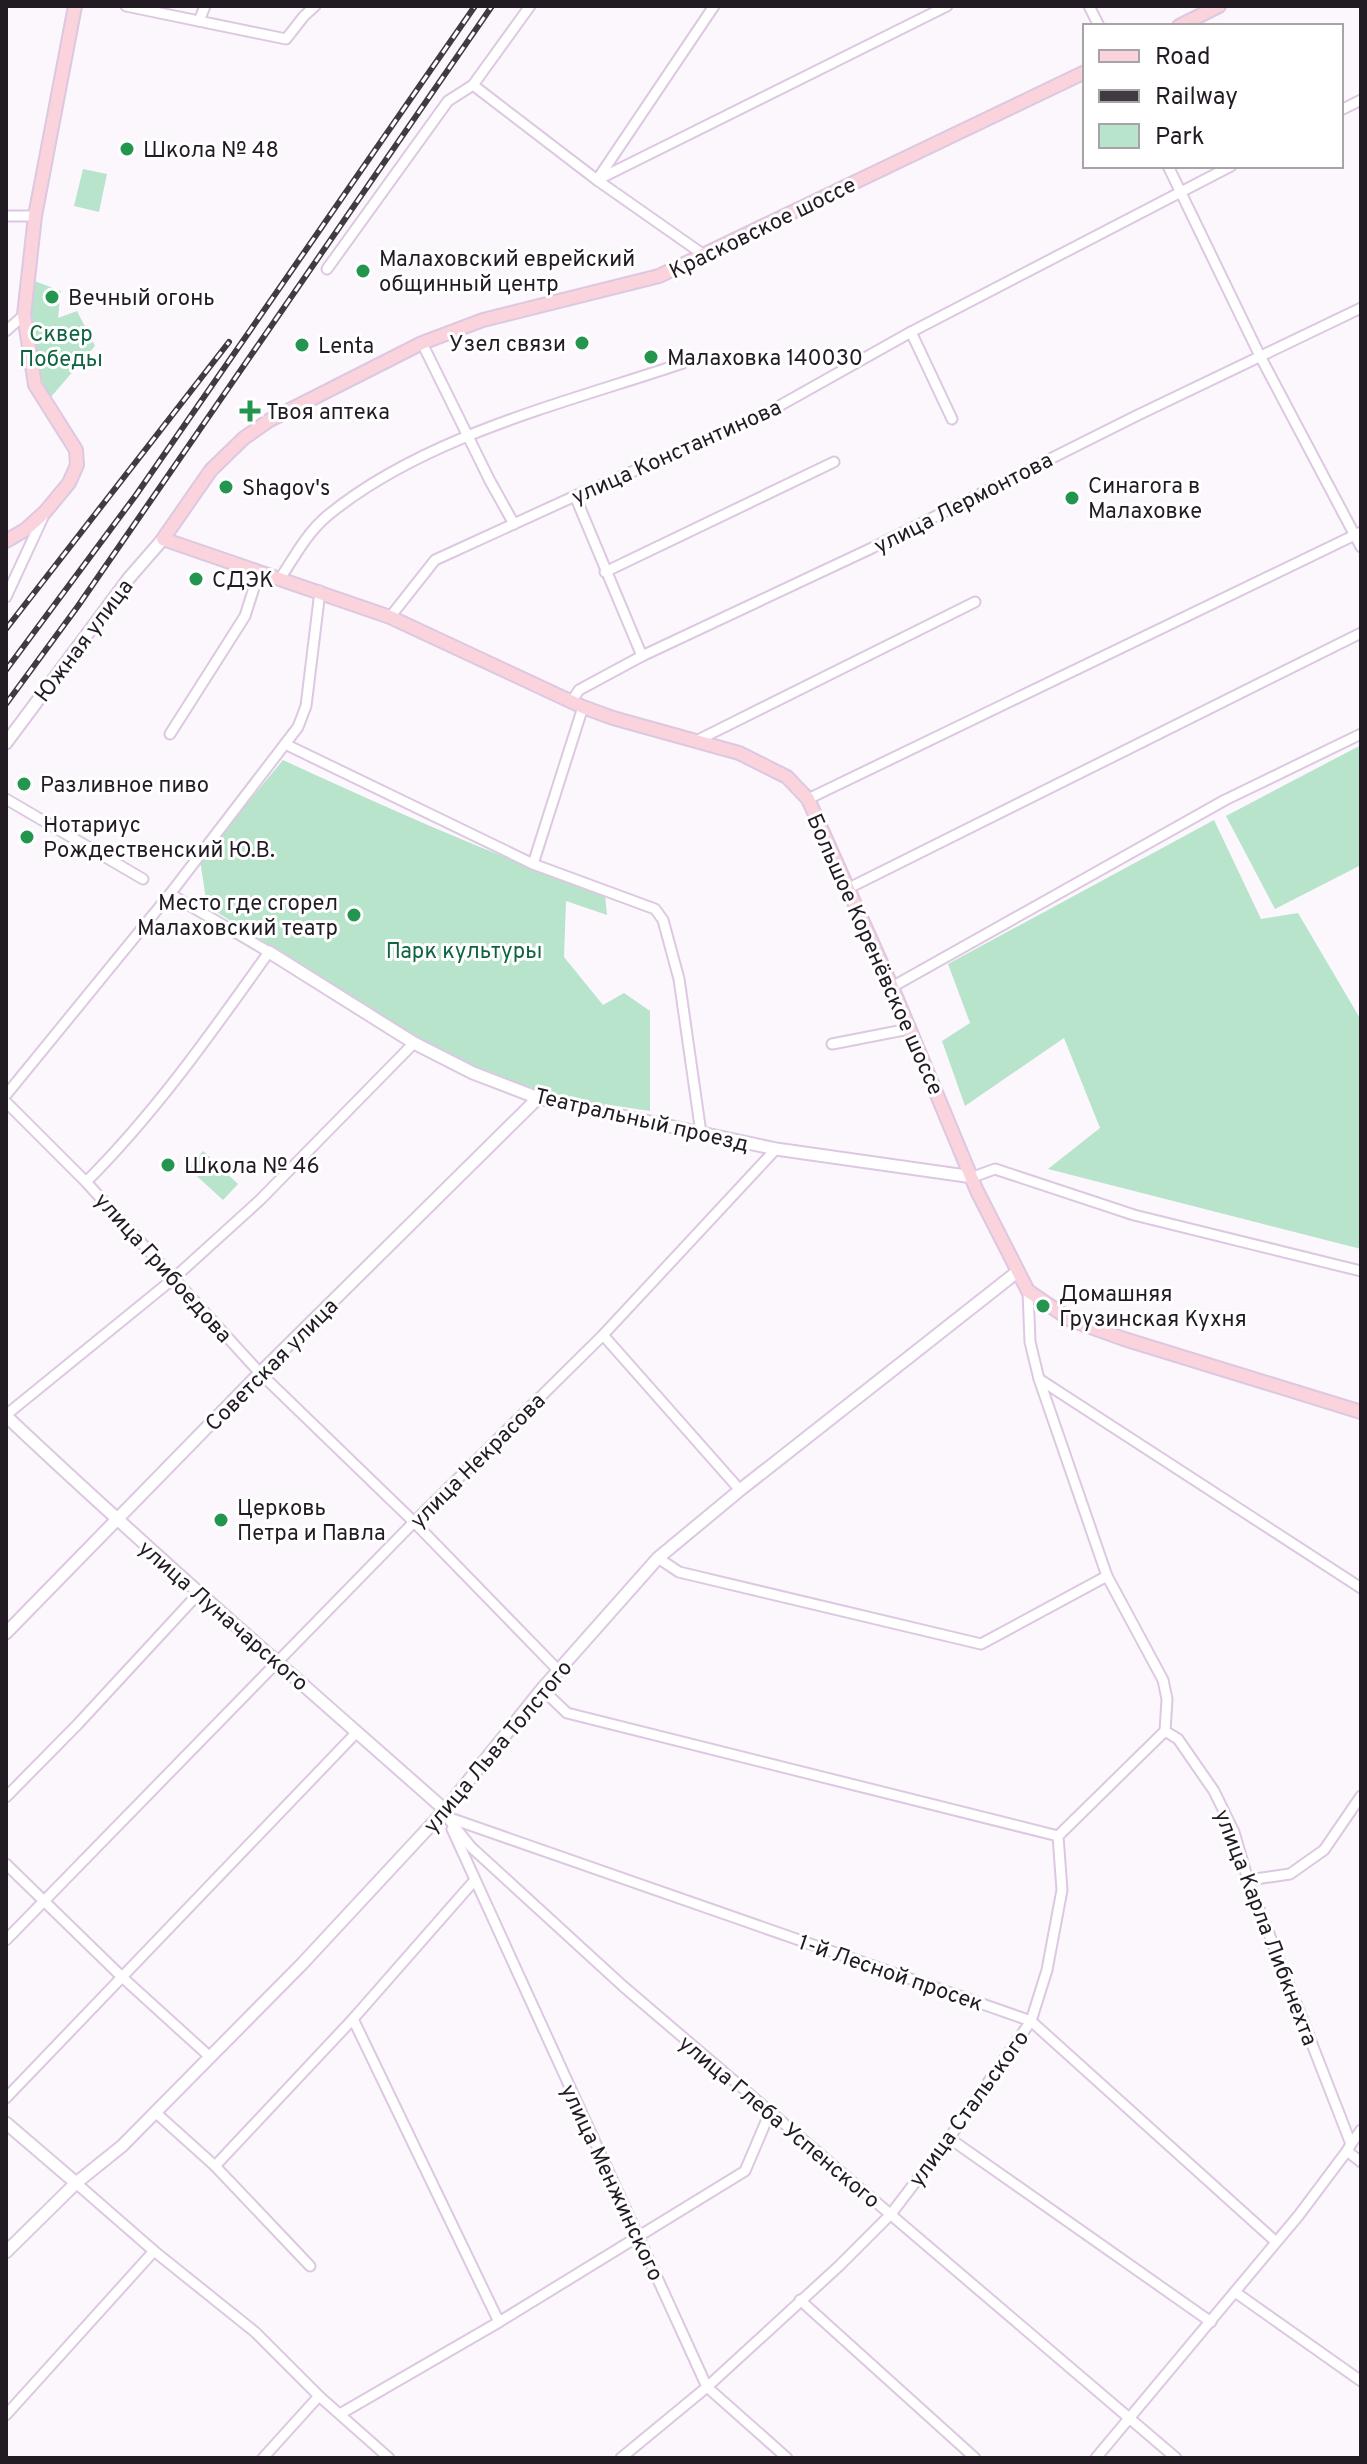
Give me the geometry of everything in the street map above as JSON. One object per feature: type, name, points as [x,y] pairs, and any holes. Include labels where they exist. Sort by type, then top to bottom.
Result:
[{"type":"main road","points":[[6,541],[25,530],[45,512],[74,473],[78,458],[72,442],[35,385],[24,315],[35,216],[75,6]]},
{"type":"main road","points":[[1183,24],[1219,6]]},
{"type":"main road","name":"Красковское шоссе","points":[[163,539],[217,463],[244,438],[270,420],[422,343],[483,320],[659,276],[1083,73]]},
{"type":"main road","name":"Большое Коренёвское шоссе","points":[[163,539],[390,617],[577,704],[739,753],[787,777],[808,799],[892,987],[977,1191],[1028,1291],[1071,1320],[1361,1412]]},
{"type":"street","points":[[126,6],[286,39],[315,6]]},
{"type":"street","points":[[199,21],[205,6]]},
{"type":"street","points":[[327,269],[448,101],[473,85],[530,6]]},
{"type":"street","points":[[597,180],[714,6]]},
{"type":"street","points":[[597,180],[947,6]]},
{"type":"street","points":[[1089,6],[1098,24]]},
{"type":"street","points":[[473,85],[597,180],[704,255]]},
{"type":"street","points":[[1343,109],[1361,100]]},
{"type":"street","points":[[1169,168],[1260,356],[1358,533],[1361,547]]},
{"type":"street","name":"улица Константинова","points":[[390,617],[435,560],[756,419],[911,332],[1227,168]]},
{"type":"street","points":[[6,216],[35,216]]},
{"type":"street","name":"улица Лермонтова","points":[[577,704],[579,690],[642,656],[872,548],[1361,308]]},
{"type":"street","points":[[6,331],[24,315]]},
{"type":"street","points":[[911,332],[952,419]]},
{"type":"street","points":[[422,343],[514,524]]},
{"type":"street","points":[[280,579],[305,538],[325,517],[390,472],[468,435],[683,363]]},
{"type":"street","points":[[605,572],[834,462]]},
{"type":"street","points":[[575,496],[642,656]]},
{"type":"street","points":[[6,597],[45,512]]},
{"type":"street","points":[[808,799],[1358,533]]},
{"type":"street","name":"Южная улица","points":[[6,743],[129,578],[163,539]]},
{"type":"street","points":[[170,734],[245,616],[259,572]]},
{"type":"street","points":[[6,1095],[170,894],[298,727],[306,706],[320,591]]},
{"type":"street","points":[[696,741],[975,602]]},
{"type":"street","points":[[849,888],[1361,633]]},
{"type":"street","points":[[533,864],[577,704]]},
{"type":"street","points":[[892,987],[1225,800],[1361,734]]},
{"type":"street","points":[[285,744],[533,864],[655,909],[663,920],[679,979],[701,1133]]},
{"type":"street","points":[[6,799],[143,879]]},
{"type":"street","name":"Театральный проезд","points":[[170,894],[414,1043],[473,1073],[538,1098],[776,1149],[973,1177]]},
{"type":"street","points":[[86,1182],[119,1149],[195,1056],[269,952]]},
{"type":"street","points":[[832,1044],[909,1029]]},
{"type":"street","points":[[6,1415],[173,1279],[260,1200],[414,1043]]},
{"type":"street","name":"Советская улица","points":[[6,1633],[260,1373],[538,1098]]},
{"type":"street","name":"улица Грибоедова","points":[[6,1102],[86,1182],[260,1373],[414,1522],[558,1670]]},
{"type":"street","name":"улица Некрасова","points":[[6,1940],[414,1522],[603,1335],[776,1149]]},
{"type":"street","points":[[973,1177],[995,1169],[1134,1215],[1361,1271]]},
{"type":"street","name":"улица Льва Толстого","points":[[6,2252],[76,2183],[122,2146],[446,1814],[542,1689],[658,1558],[1017,1272]]},
{"type":"street","points":[[542,1689],[567,1713],[1058,1836],[1165,1731],[1167,1699],[1163,1680],[1107,1576],[1039,1379],[1030,1342],[1028,1291]]},
{"type":"street","points":[[603,1335],[740,1490]]},
{"type":"street","points":[[1039,1379],[1361,1588]]},
{"type":"street","name":"улица Луначарского","points":[[6,1415],[198,1594],[279,1662],[446,1814]]},
{"type":"street","points":[[658,1558],[679,1572],[981,1644],[1107,1576]]},
{"type":"street","points":[[6,1797],[198,1594]]},
{"type":"street","name":"улица Карла Либкнехта","points":[[1165,1731],[1178,1739],[1214,1791],[1234,1832],[1248,1880],[1349,2148]]},
{"type":"street","points":[[6,2098],[357,1732]]},
{"type":"street","points":[[1248,1880],[1290,1874],[1324,1850],[1361,1796]]},
{"type":"street","points":[[215,2166],[353,2019],[474,1881],[446,1814]]},
{"type":"street","name":"1-й Лесной просек","points":[[446,1814],[1031,2021],[1275,2241]]},
{"type":"street","name":"улица Глеба Успенского","points":[[446,1814],[471,1847],[576,1944],[1176,2458]]},
{"type":"street","name":"улица Стальского","points":[[621,2458],[707,2387],[891,2214],[949,2138],[1031,2021],[1047,1970],[1062,1890],[1058,1836]]},
{"type":"street","points":[[6,1864],[209,2056]]},
{"type":"street","name":"улица Менжинского","points":[[474,1881],[707,2387],[787,2458]]},
{"type":"street","points":[[353,2019],[499,2322]]},
{"type":"street","points":[[155,2112],[215,2166],[310,2266]]},
{"type":"street","points":[[340,2414],[639,2238],[745,2171],[770,2112]]},
{"type":"street","points":[[6,2123],[154,2251],[255,2332],[319,2396],[389,2458]]},
{"type":"street","points":[[1096,2458],[1299,2215],[1361,2130]]},
{"type":"street","points":[[949,2138],[1211,2322]]},
{"type":"street","points":[[1349,2148],[1361,2162]]},
{"type":"street","points":[[6,2415],[154,2251]]},
{"type":"street","points":[[1235,2292],[1361,2381]]},
{"type":"street","points":[[800,2300],[975,2458]]},
{"type":"street","points":[[263,2458],[319,2396]]},
{"type":"green space","points":[[83,169],[107,174],[99,212],[74,206]]},
{"type":"green space","name":"Сквер Победы","points":[[32,280],[61,291],[58,318],[77,311],[95,346],[50,398],[32,340]]},
{"type":"green space","points":[[1361,745],[1361,865],[1275,909],[1226,816]]},
{"type":"green space","name":"Парк культуры","points":[[283,760],[442,831],[605,895],[607,915],[566,901],[564,957],[603,1005],[624,993],[650,1011],[650,1111],[557,1097],[490,1077],[412,1035],[207,906],[200,860]]},
{"type":"green space","points":[[1214,820],[1261,919],[1298,913],[1361,1020],[1361,1249],[1048,1169],[1100,1128],[1064,1038],[965,1106],[942,1041],[970,1023],[948,964]]},
{"type":"green space","points":[[203,1151],[238,1184],[223,1200],[188,1168]]},
{"type":"railway","points":[[6,670],[136,495],[475,6]]},
{"type":"railway","points":[[6,704],[78,606],[492,6]]},
{"type":"railway","points":[[6,629],[229,342]]},
{"type":"place","name":"Школа № 48","points":[[127,149]]},
{"type":"place","name":"Малаховский еврейский общинный центр","points":[[363,271]]},
{"type":"place","name":"Вечный огонь","points":[[52,297]]},
{"type":"place","name":"Узел связи","points":[[582,343]]},
{"type":"place","name":"Lenta","points":[[302,345]]},
{"type":"place","name":"Малаховка 140030","points":[[651,357]]},
{"type":"place","name":"Твоя аптека","points":[[250,411]]},
{"type":"place","name":"Shagov's","points":[[226,487]]},
{"type":"place","name":"Синагога в Малаховке","points":[[1072,498]]},
{"type":"place","name":"СДЭК","points":[[196,579]]},
{"type":"place","name":"Разливное пиво","points":[[24,784]]},
{"type":"place","name":"Нотариус Рождественский Ю.В.","points":[[27,837]]},
{"type":"place","name":"Место где сгорел Малаховский театр","points":[[354,915]]},
{"type":"place","name":"Школа № 46","points":[[168,1165]]},
{"type":"place","name":"Домашняя Грузинская Кухня","points":[[1043,1306]]},
{"type":"place","name":"Церковь Петра и Павла","points":[[221,1520]]}]
